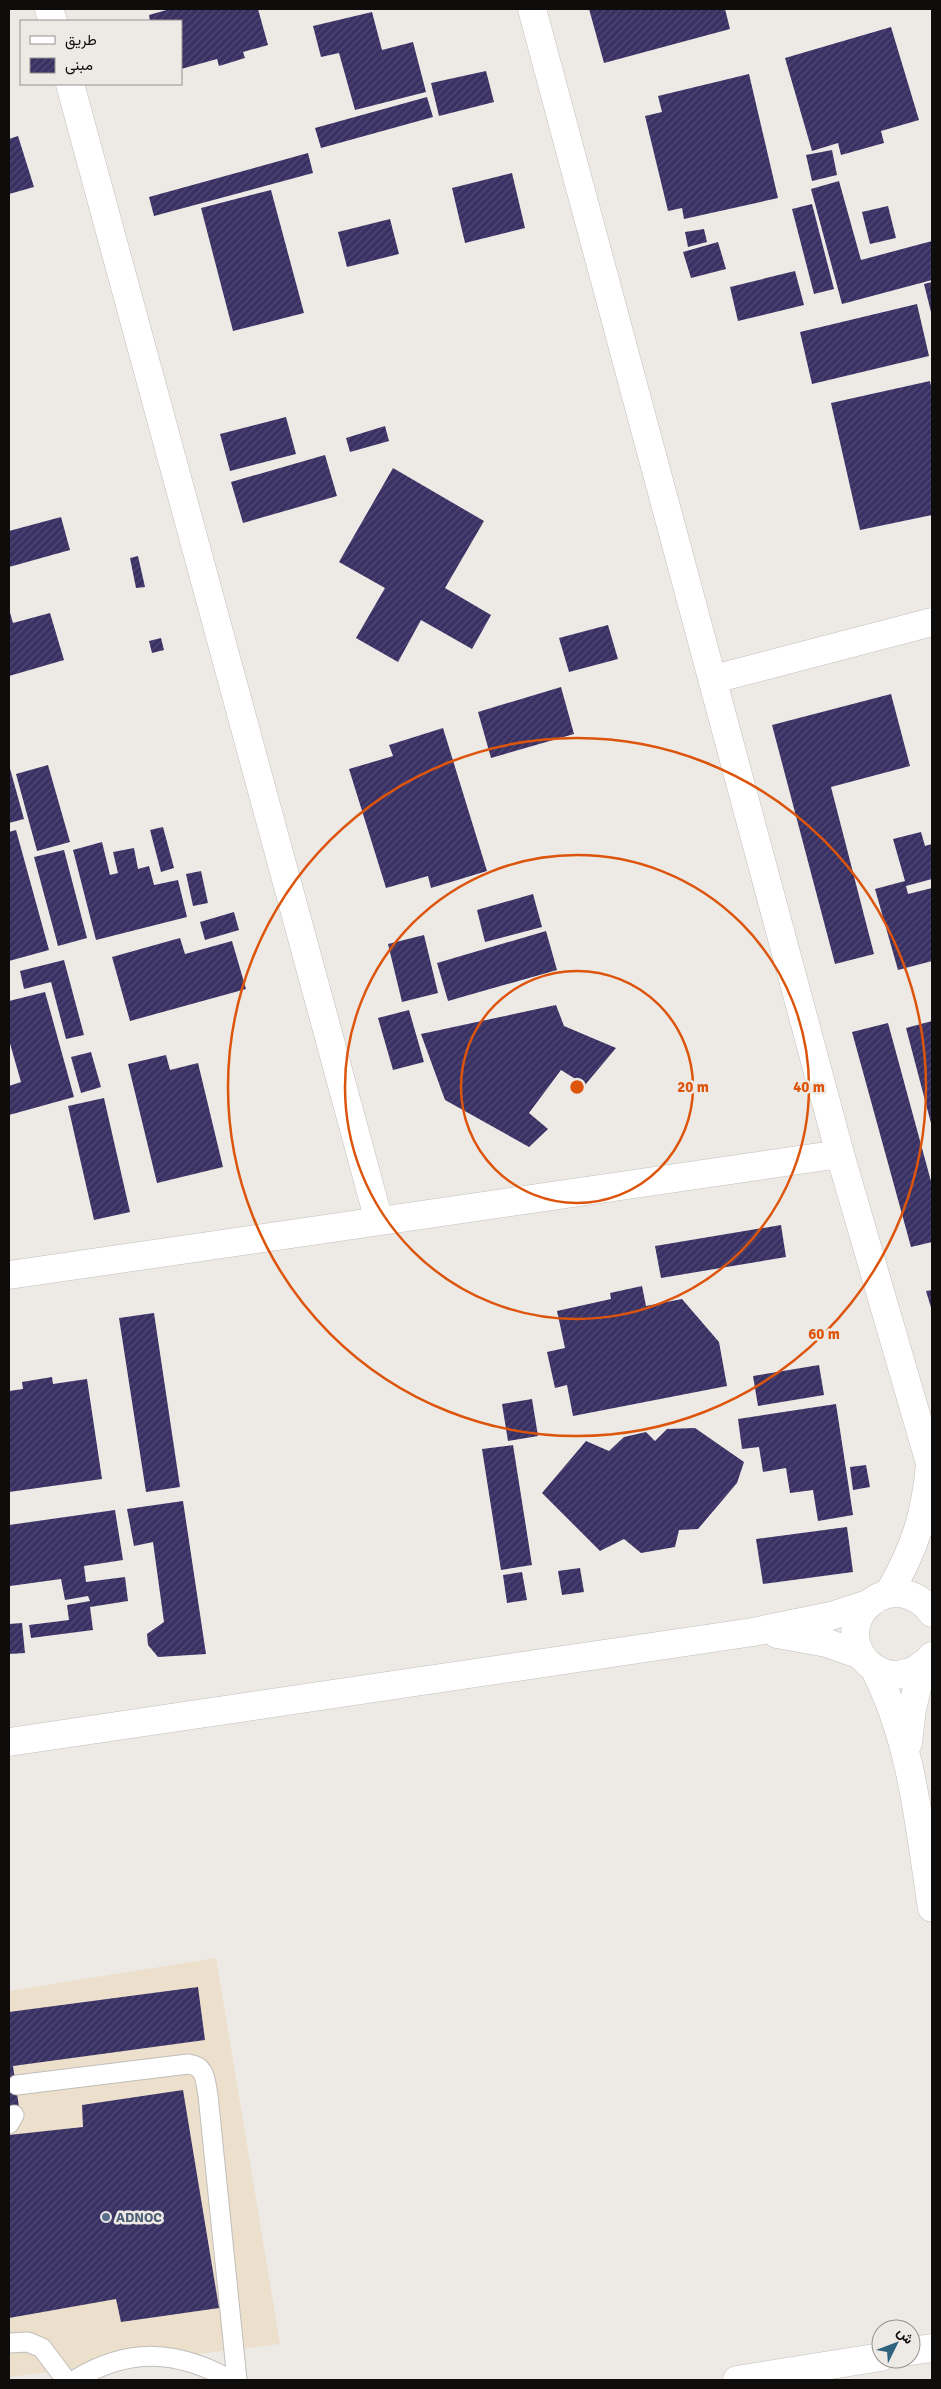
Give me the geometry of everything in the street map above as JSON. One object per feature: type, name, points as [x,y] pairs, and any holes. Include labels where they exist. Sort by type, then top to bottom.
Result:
[{"type":"main road","points":[[532,9],[714,679],[840,1154],[931,1467],[920,1527],[908,1561],[879,1599],[857,1623],[856,1634],[893,1710],[907,1752],[932,1908]]},
{"type":"main road","points":[[70,85],[379,1221]]},
{"type":"main road","points":[[714,679],[932,622]]},
{"type":"main road","points":[[9,1275],[840,1154]]},
{"type":"main road","points":[[9,1742],[753,1632],[823,1618],[902,1593],[913,1596],[924,1603],[932,1612]]},
{"type":"main road","points":[[753,1632],[790,1635],[827,1643],[895,1676],[904,1675],[927,1662]]},
{"type":"main road","points":[[907,1752],[912,1709],[927,1662]]},
{"type":"main road","points":[[737,2380],[871,2358]]},
{"type":"lane","points":[[17,2085],[188,2064],[201,2068],[204,2073],[208,2095],[236,2380]]},
{"type":"lane","points":[[9,2343],[28,2342],[42,2348],[66,2380]]},
{"type":"lane","points":[[75,2380],[94,2369],[121,2359],[150,2356],[179,2358],[207,2367],[231,2380]]},
{"type":"shaded area","points":[[216,1958],[280,2344],[9,2377],[9,1991]]},
{"type":"building","points":[[170,9],[258,9],[268,45],[243,52],[245,58],[219,66],[217,59],[182,69],[182,20],[150,20],[149,15]]},
{"type":"building","points":[[589,9],[725,9],[730,29],[604,63]]},
{"type":"building","points":[[372,12],[382,50],[413,42],[426,92],[355,110],[339,53],[321,57],[313,26]]},
{"type":"building","points":[[891,27],[919,120],[881,131],[884,143],[841,155],[838,143],[812,151],[785,58]]},
{"type":"building","points":[[486,71],[494,102],[439,116],[431,83]]},
{"type":"building","points":[[749,74],[778,198],[684,219],[682,208],[668,211],[645,116],[662,112],[658,96]]},
{"type":"building","points":[[427,97],[433,117],[321,148],[315,128]]},
{"type":"building","points":[[18,136],[34,187],[9,194],[9,139]]},
{"type":"building","points":[[832,150],[837,175],[812,181],[806,155]]},
{"type":"building","points":[[308,153],[313,173],[154,216],[149,197]]},
{"type":"building","points":[[512,173],[525,228],[465,243],[452,188]]},
{"type":"building","points":[[839,181],[861,260],[932,241],[932,280],[842,304],[811,189]]},
{"type":"building","points":[[271,190],[304,313],[233,331],[201,208]]},
{"type":"building","points":[[812,204],[834,289],[814,294],[792,209]]},
{"type":"building","points":[[888,206],[896,238],[870,244],[862,212]]},
{"type":"building","points":[[390,219],[399,254],[347,267],[338,232]]},
{"type":"building","points":[[704,229],[707,242],[688,247],[685,232]]},
{"type":"building","points":[[718,242],[726,269],[691,278],[683,252]]},
{"type":"building","points":[[795,271],[804,305],[738,321],[730,287]]},
{"type":"building","points":[[932,282],[932,316],[924,284]]},
{"type":"building","points":[[917,304],[929,356],[812,384],[800,332]]},
{"type":"building","points":[[930,381],[932,392],[932,515],[860,530],[831,403]]},
{"type":"building","points":[[286,417],[296,454],[230,471],[220,434]]},
{"type":"building","points":[[385,426],[389,441],[350,452],[346,438]]},
{"type":"building","points":[[325,455],[337,496],[243,523],[231,482]]},
{"type":"building","points":[[393,468],[484,521],[445,588],[491,615],[472,649],[421,620],[398,662],[356,638],[385,588],[339,562]]},
{"type":"building","points":[[61,517],[70,550],[9,567],[9,531]]},
{"type":"building","points":[[138,556],[145,587],[136,588],[130,558]]},
{"type":"building","points":[[9,609],[13,623],[50,613],[64,660],[9,676]]},
{"type":"building","points":[[608,625],[618,659],[569,672],[559,638]]},
{"type":"building","points":[[161,638],[164,650],[152,653],[149,641]]},
{"type":"building","points":[[561,687],[574,734],[491,758],[478,712]]},
{"type":"building","points":[[891,694],[910,766],[831,787],[874,954],[835,964],[772,725]]},
{"type":"building","points":[[443,728],[487,871],[431,888],[428,876],[386,888],[349,769],[393,756],[389,745]]},
{"type":"building","points":[[9,765],[24,819],[9,823]]},
{"type":"building","points":[[48,765],[70,842],[37,851],[16,774]]},
{"type":"building","points":[[163,827],[174,868],[161,872],[150,830]]},
{"type":"building","points":[[16,830],[49,950],[9,961],[9,832]]},
{"type":"building","points":[[921,832],[925,846],[932,844],[932,879],[906,886],[908,894],[932,888],[932,961],[898,970],[875,889],[905,881],[893,839]]},
{"type":"building","points":[[102,842],[110,875],[118,873],[113,852],[134,848],[138,869],[149,866],[154,885],[178,880],[187,917],[96,940],[73,850]]},
{"type":"building","points":[[64,850],[87,938],[58,946],[34,857]]},
{"type":"building","points":[[201,871],[208,903],[193,906],[186,874]]},
{"type":"building","points":[[533,894],[542,927],[485,942],[477,910]]},
{"type":"building","points":[[234,912],[239,930],[205,940],[200,922]]},
{"type":"building","points":[[546,931],[557,970],[448,1001],[437,963]]},
{"type":"building","points":[[424,935],[438,993],[402,1002],[388,944]]},
{"type":"building","points":[[180,938],[185,954],[232,941],[246,989],[130,1021],[112,957]]},
{"type":"building","points":[[64,960],[84,1035],[66,1039],[51,982],[24,989],[20,971]]},
{"type":"building","points":[[45,992],[74,1097],[9,1115],[9,1086],[21,1082],[9,1040],[9,1001]]},
{"type":"building","points":[[556,1005],[564,1026],[616,1048],[585,1085],[561,1070],[529,1113],[548,1129],[529,1147],[445,1100],[421,1034]]},
{"type":"building","points":[[409,1010],[424,1062],[393,1070],[378,1018]]},
{"type":"building","points":[[932,1021],[932,1127],[906,1028]]},
{"type":"building","points":[[888,1023],[932,1185],[932,1242],[911,1247],[852,1032]]},
{"type":"building","points":[[91,1052],[101,1087],[81,1093],[71,1057]]},
{"type":"building","points":[[166,1055],[170,1070],[198,1063],[223,1167],[157,1183],[128,1064]]},
{"type":"building","points":[[104,1098],[130,1212],[94,1220],[68,1106]]},
{"type":"building","points":[[781,1225],[786,1257],[661,1278],[655,1246]]},
{"type":"building","points":[[642,1286],[646,1306],[682,1299],[719,1342],[727,1386],[573,1416],[567,1385],[555,1388],[547,1352],[565,1348],[557,1311],[611,1299],[610,1293]]},
{"type":"building","points":[[932,1290],[932,1311],[926,1291]]},
{"type":"building","points":[[154,1313],[180,1487],[146,1492],[119,1318]]},
{"type":"building","points":[[819,1365],[824,1395],[758,1406],[753,1376]]},
{"type":"building","points":[[52,1377],[53,1384],[87,1379],[102,1479],[9,1492],[9,1391],[23,1389],[22,1382]]},
{"type":"building","points":[[532,1399],[538,1436],[508,1441],[502,1404]]},
{"type":"building","points":[[836,1404],[853,1515],[818,1521],[813,1490],[790,1493],[786,1468],[763,1472],[759,1447],[742,1449],[738,1419]]},
{"type":"building","points":[[695,1428],[744,1462],[737,1483],[698,1529],[679,1530],[675,1547],[641,1553],[624,1539],[600,1551],[542,1493],[586,1441],[609,1451],[624,1437],[646,1432],[655,1441],[667,1429]]},
{"type":"building","points":[[513,1445],[532,1565],[501,1570],[482,1449]]},
{"type":"building","points":[[866,1465],[870,1487],[853,1490],[850,1467]]},
{"type":"building","points":[[183,1501],[206,1654],[158,1657],[148,1645],[147,1634],[164,1622],[153,1542],[134,1546],[127,1509]]},
{"type":"building","points":[[115,1510],[123,1560],[84,1566],[86,1582],[125,1577],[128,1601],[90,1607],[93,1630],[31,1638],[29,1625],[69,1620],[67,1605],[90,1601],[88,1596],[65,1600],[61,1579],[10,1586],[9,1525]]},
{"type":"building","points":[[847,1527],[853,1572],[763,1584],[756,1539]]},
{"type":"building","points":[[580,1568],[584,1592],[562,1595],[558,1571]]},
{"type":"building","points":[[522,1572],[527,1600],[507,1603],[503,1575]]},
{"type":"building","points":[[22,1623],[25,1653],[9,1654],[9,1624]]},
{"type":"building","points":[[198,1987],[205,2040],[13,2066],[20,2114],[9,2116],[9,2012]]},
{"type":"building","name":"ADNOC","points":[[183,2090],[219,2308],[121,2322],[116,2299],[9,2318],[9,2135],[83,2127],[82,2105]]},
{"type":"place","name":"ADNOC","points":[[106,2217]]}]
